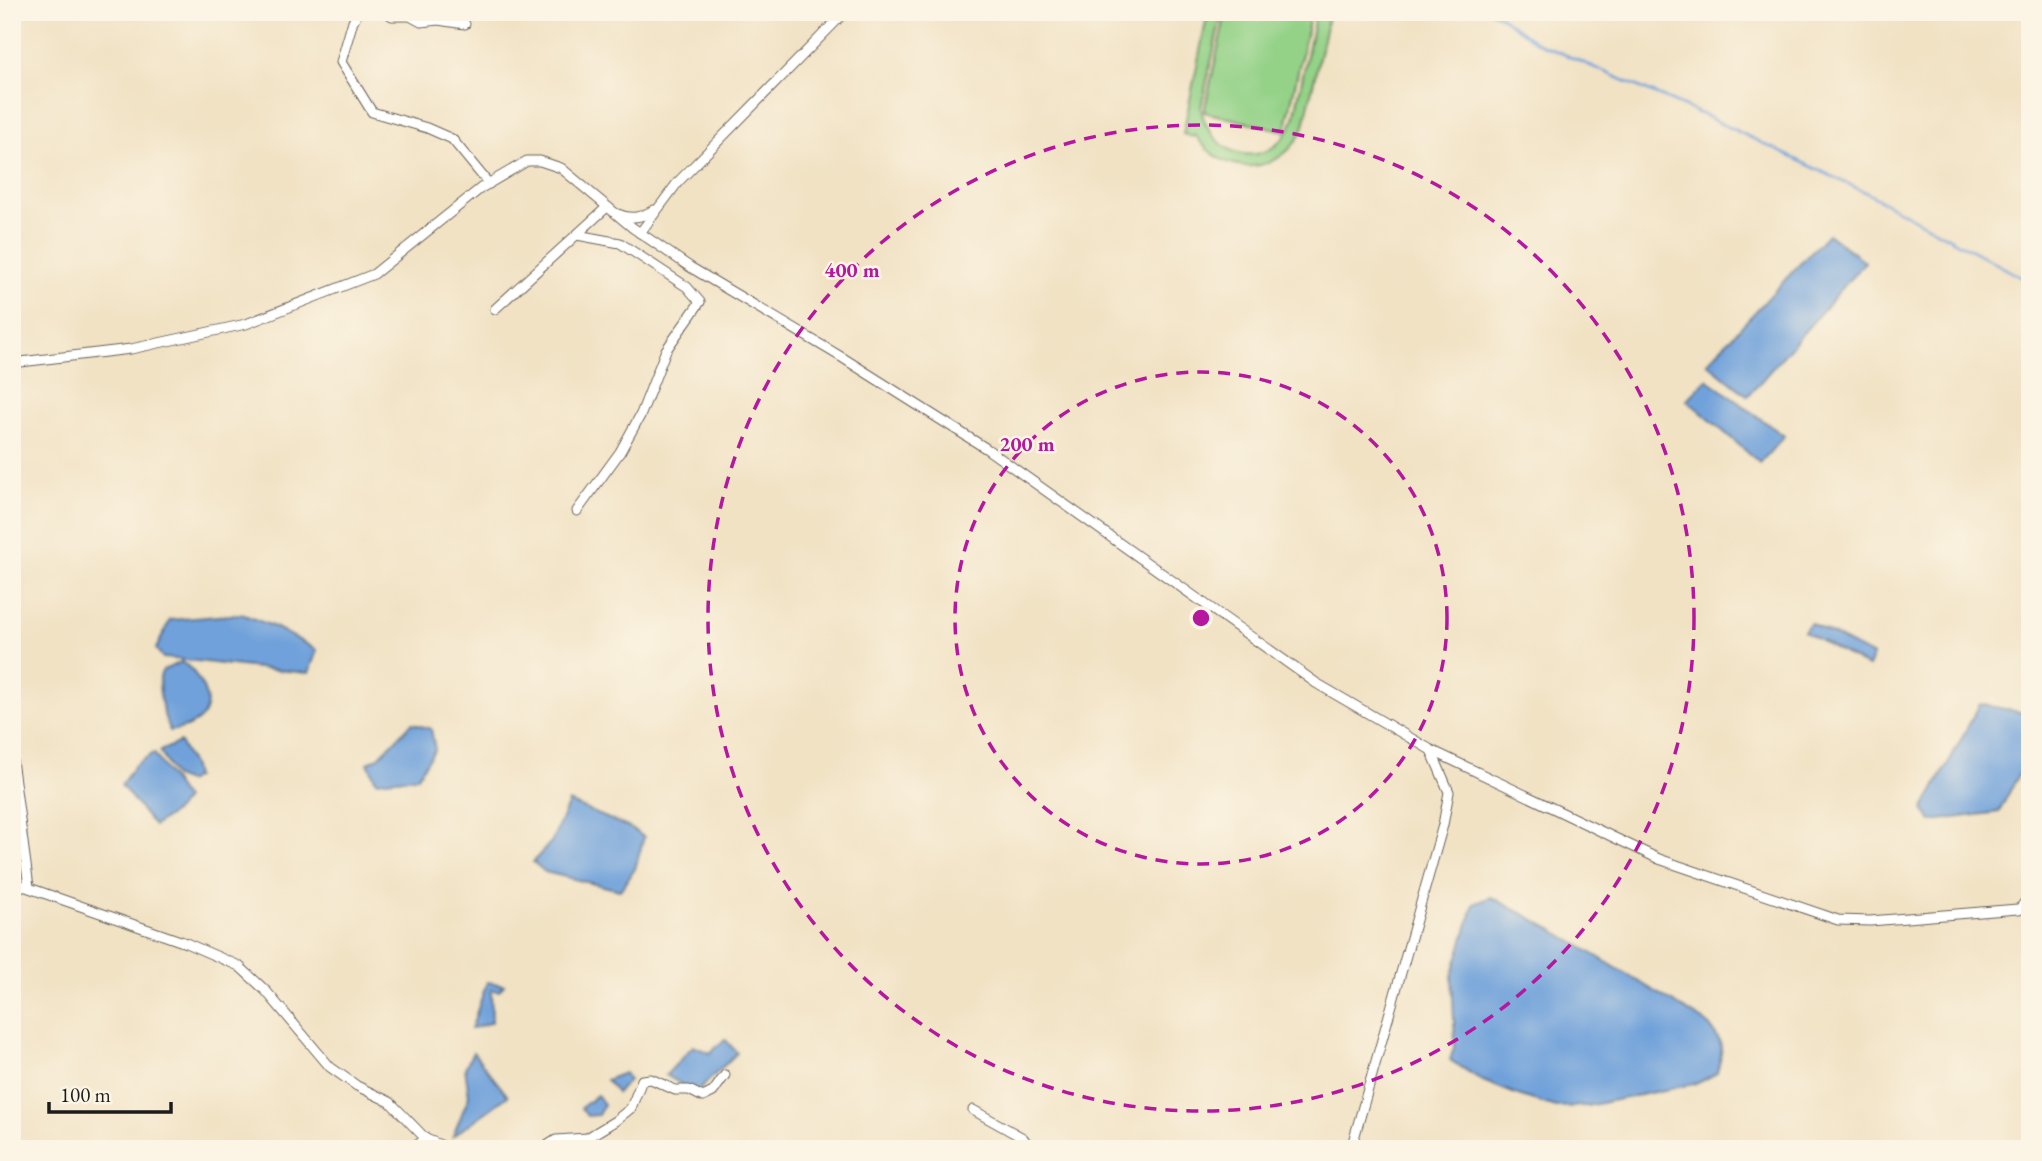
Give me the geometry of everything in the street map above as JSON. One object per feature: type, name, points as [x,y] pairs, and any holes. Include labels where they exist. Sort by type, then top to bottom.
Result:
[{"type":"street","points":[[358,12],[341,62],[372,111],[427,128],[452,139],[489,184]]},
{"type":"street","points":[[386,12],[392,16],[410,16],[421,22],[438,20],[465,24]]},
{"type":"street","points":[[640,233],[678,182],[845,12]]},
{"type":"street","points":[[12,363],[131,349],[246,324],[374,274],[489,184],[527,161],[540,162],[561,168],[640,233],[690,267],[843,358],[987,449],[1315,683],[1432,750],[1660,859],[1838,920],[1870,921],[2030,908]]},
{"type":"street","points":[[610,209],[623,216],[644,216],[662,204]]},
{"type":"street","points":[[495,309],[577,234],[610,209]]},
{"type":"street","points":[[577,234],[620,243],[687,287],[700,302],[666,350],[641,414],[620,452],[577,511]]},
{"type":"street","points":[[1351,1149],[1443,825],[1449,792],[1432,750]]},
{"type":"street","points":[[12,760],[29,887]]},
{"type":"street","points":[[12,882],[186,943],[239,966],[266,991],[330,1067],[357,1086],[390,1102],[426,1139],[450,1149]]},
{"type":"street","points":[[2019,909],[2030,895]]},
{"type":"street","points":[[542,1149],[556,1140],[587,1138],[615,1121],[631,1108],[642,1080],[651,1079],[675,1090],[689,1090],[704,1097],[712,1092],[725,1075]]},
{"type":"street","points":[[973,1110],[1023,1138],[1026,1149]]},
{"type":"street","points":[[411,1149],[426,1139]]},
{"type":"green space","points":[[1208,12],[1222,12],[1201,108],[1204,120],[1218,141],[1239,153],[1251,155],[1275,146],[1291,126],[1316,12],[1329,12],[1304,126],[1295,143],[1283,155],[1269,163],[1237,165],[1221,159],[1207,149],[1195,134],[1194,137],[1183,134]]},
{"type":"green space","points":[[1226,12],[1311,12],[1285,131],[1204,112]]},
{"type":"water","points":[[1828,234],[1865,262],[1748,396],[1707,363]]},
{"type":"water","points":[[1707,379],[1784,436],[1760,463],[1687,400]]},
{"type":"water","points":[[242,614],[277,628],[317,650],[309,673],[163,658],[156,649],[170,620]]},
{"type":"water","points":[[1810,623],[1873,656],[1868,667],[1804,631]]},
{"type":"water","points":[[181,662],[192,670],[200,682],[207,702],[206,709],[197,721],[170,731],[161,700],[160,676],[163,670]]},
{"type":"water","points":[[1980,704],[2030,714],[2030,745],[2023,766],[1999,812],[1932,821],[1923,810]]},
{"type":"water","points":[[412,723],[431,729],[435,749],[417,777],[376,781],[368,763],[379,757]]},
{"type":"water","points":[[180,742],[193,767],[195,777],[187,782],[174,777],[160,751]]},
{"type":"water","points":[[154,753],[185,799],[177,810],[154,826],[121,785],[135,765]]},
{"type":"water","points":[[569,802],[630,828],[644,837],[635,869],[620,890],[545,872],[533,862],[552,841]]},
{"type":"water","points":[[1491,897],[1552,929],[1707,1023],[1721,1046],[1717,1073],[1698,1083],[1587,1106],[1555,1107],[1483,1081],[1450,1060],[1455,1044],[1452,976],[1474,904]]},
{"type":"water","points":[[487,982],[504,985],[499,991],[491,990],[492,1022],[471,1029]]},
{"type":"water","points":[[725,1039],[737,1053],[696,1093],[666,1075],[693,1046],[710,1053]]},
{"type":"water","points":[[473,1052],[508,1096],[453,1136],[469,1096],[465,1068]]},
{"type":"water","points":[[624,1073],[629,1080],[617,1093],[606,1080]]},
{"type":"water","points":[[597,1095],[604,1104],[598,1115],[587,1116],[581,1108]]},
{"type":"waterway","points":[[1492,12],[1536,42],[1701,114],[1867,193],[2030,282]]}]
